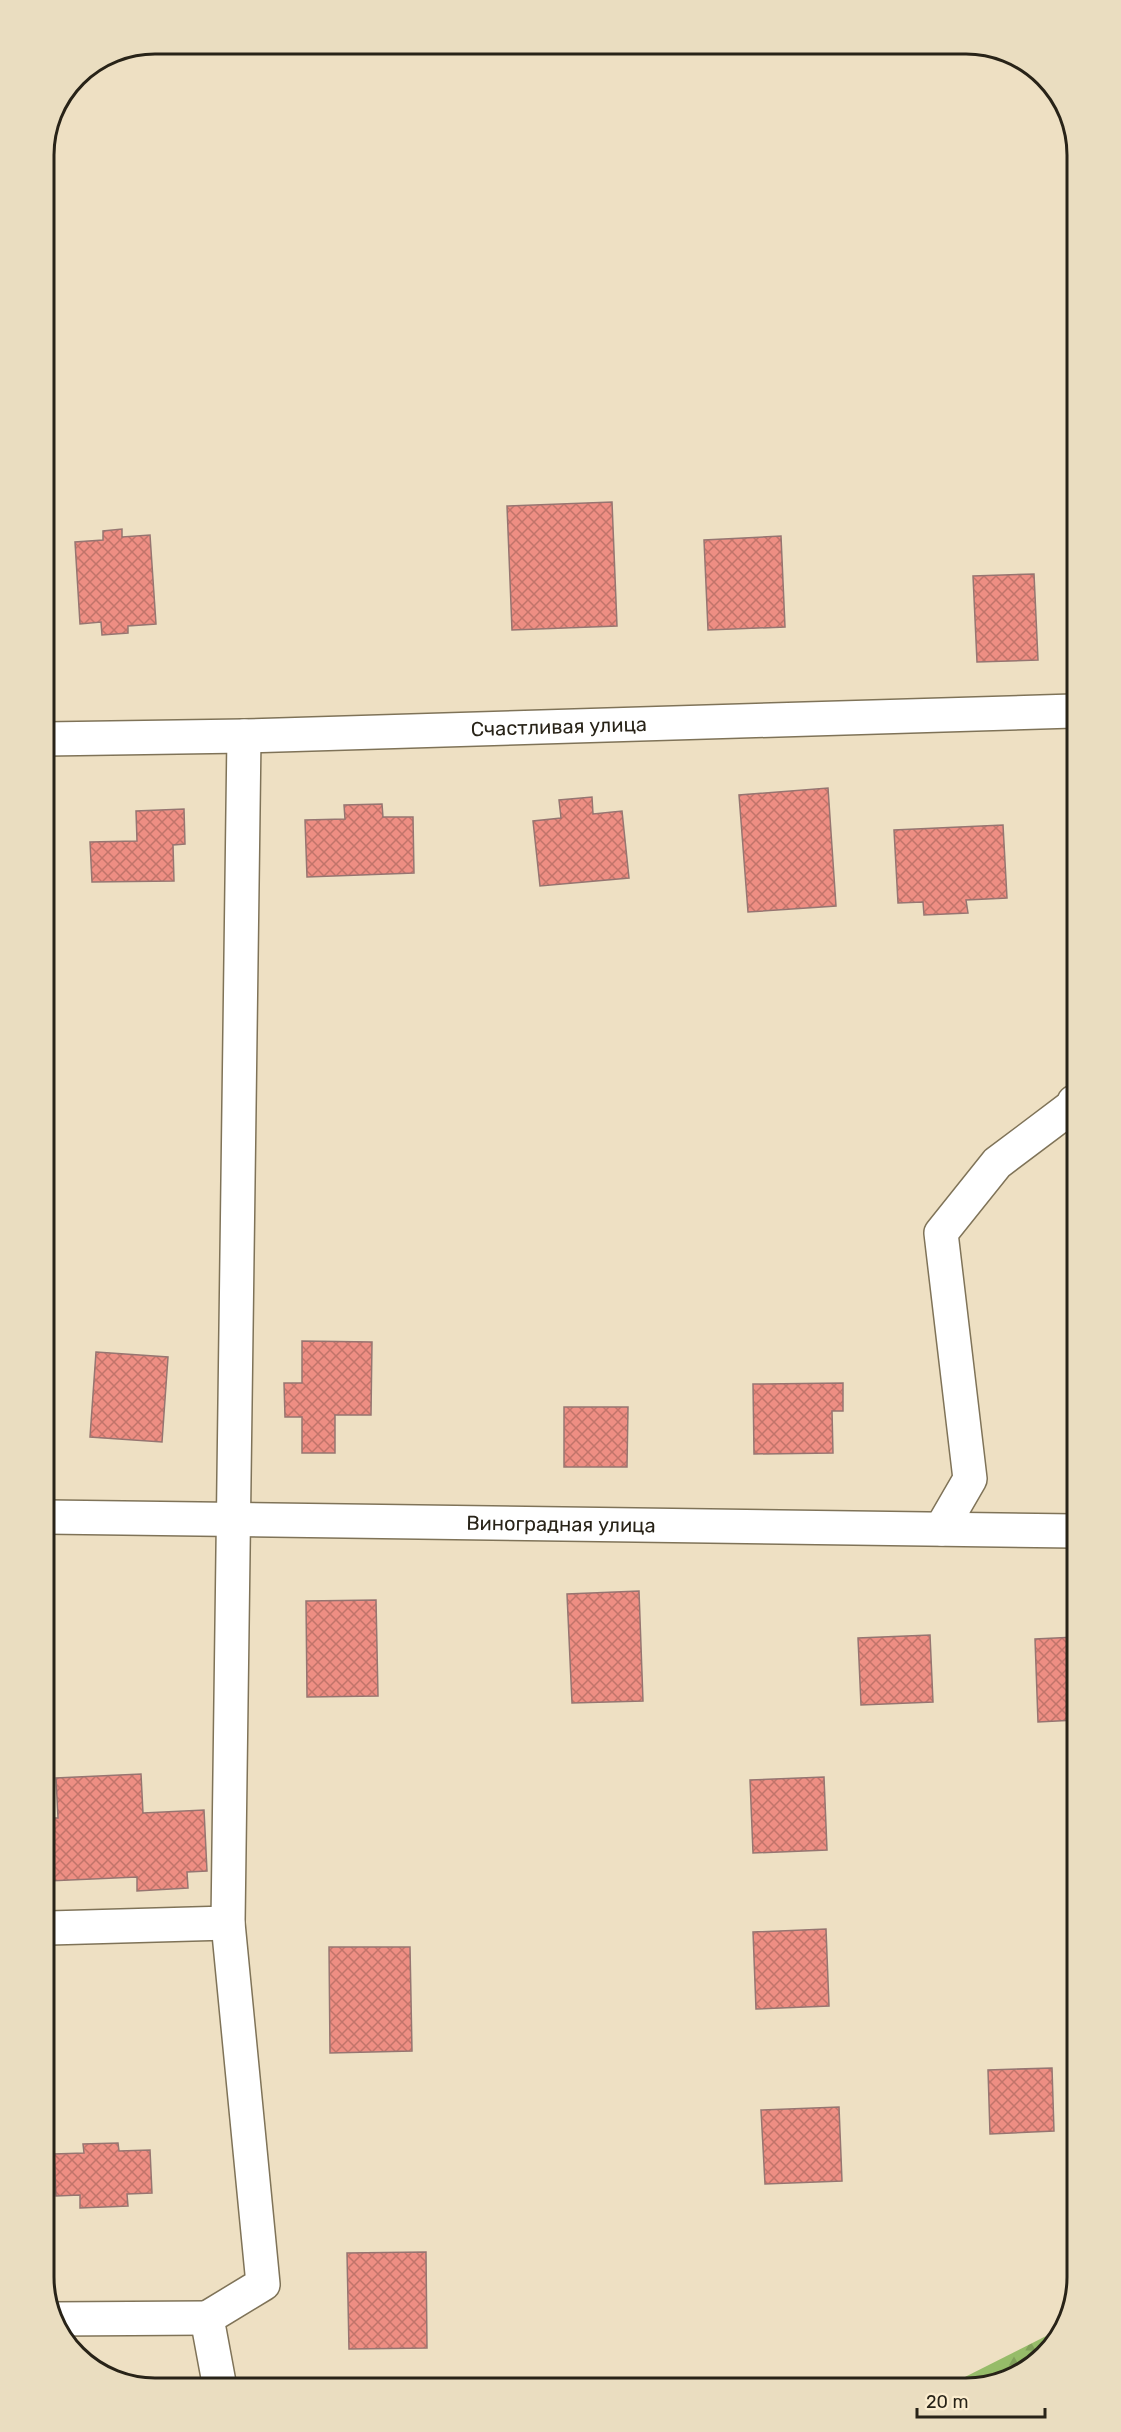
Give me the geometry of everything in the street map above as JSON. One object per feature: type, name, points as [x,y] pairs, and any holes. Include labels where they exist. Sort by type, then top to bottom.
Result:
[{"type":"street","name":"Счастливая улица","points":[[54,739],[244,736],[1067,711]]},
{"type":"street","points":[[63,2319],[207,2318],[263,2284],[228,1923],[244,736]]},
{"type":"street","points":[[941,1530],[970,1479],[941,1233],[997,1163],[1067,1110]]},
{"type":"street","name":"Виноградная улица","points":[[54,1517],[1067,1531]]},
{"type":"street","points":[[54,1928],[228,1923]]},
{"type":"street","points":[[207,2318],[218,2378]]},
{"type":"green space","points":[[1048,2335],[1027,2357],[1011,2368],[979,2377],[963,2378]]},
{"type":"building","points":[[612,502],[617,626],[512,630],[507,506]]},
{"type":"building","points":[[122,529],[122,537],[150,535],[156,624],[128,626],[128,633],[102,635],[101,622],[80,624],[75,542],[103,540],[103,531]]},
{"type":"building","points":[[781,536],[785,627],[708,630],[704,540]]},
{"type":"building","points":[[1034,574],[1038,660],[977,662],[973,576]]},
{"type":"building","points":[[828,788],[836,906],[748,912],[739,795]]},
{"type":"building","points":[[592,797],[593,814],[622,811],[629,878],[540,886],[533,821],[561,818],[559,800]]},
{"type":"building","points":[[382,804],[383,817],[413,817],[414,873],[307,877],[305,820],[345,819],[344,805]]},
{"type":"building","points":[[184,809],[185,844],[173,845],[174,881],[92,882],[90,842],[137,841],[136,811]]},
{"type":"building","points":[[1003,825],[1007,898],[966,900],[968,913],[924,915],[923,902],[898,903],[894,830]]},
{"type":"building","points":[[302,1341],[372,1342],[371,1415],[335,1415],[335,1453],[302,1453],[302,1417],[285,1417],[284,1383],[302,1383]]},
{"type":"building","points":[[96,1352],[168,1357],[162,1442],[90,1437]]},
{"type":"building","points":[[843,1383],[843,1411],[832,1411],[833,1453],[754,1454],[753,1384]]},
{"type":"building","points":[[564,1407],[628,1407],[627,1467],[564,1467]]},
{"type":"building","points":[[639,1591],[643,1701],[572,1703],[567,1594]]},
{"type":"building","points":[[376,1600],[378,1696],[307,1697],[306,1601]]},
{"type":"building","points":[[930,1635],[933,1702],[861,1705],[858,1638]]},
{"type":"building","points":[[1067,1637],[1067,1720],[1038,1722],[1035,1639]]},
{"type":"building","points":[[141,1774],[143,1813],[204,1810],[207,1871],[187,1872],[188,1888],[137,1891],[137,1877],[54,1881],[54,1818],[58,1818],[56,1778]]},
{"type":"building","points":[[824,1777],[827,1850],[753,1853],[750,1780]]},
{"type":"building","points":[[826,1929],[829,2006],[756,2009],[753,1932]]},
{"type":"building","points":[[329,1947],[410,1947],[412,2051],[330,2053]]},
{"type":"building","points":[[1052,2068],[1054,2131],[990,2134],[988,2070]]},
{"type":"building","points":[[839,2107],[842,2181],[765,2184],[761,2110]]},
{"type":"building","points":[[118,2143],[119,2151],[150,2150],[152,2193],[127,2194],[128,2206],[80,2208],[80,2195],[56,2196],[54,2154],[84,2153],[83,2144]]},
{"type":"building","points":[[426,2252],[427,2348],[349,2349],[347,2253]]}]
